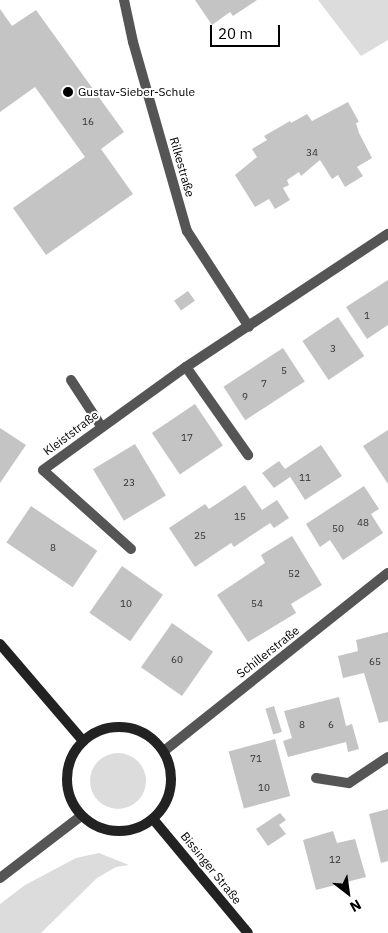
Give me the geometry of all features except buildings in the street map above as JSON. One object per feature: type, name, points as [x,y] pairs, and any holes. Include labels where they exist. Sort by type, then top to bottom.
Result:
[{"type":"main road","points":[[0,644],[83,740]]},
{"type":"main road","points":[[107,728],[135,728],[151,737],[164,751],[170,764],[170,794],[154,819],[140,827],[109,831],[81,816],[67,786],[67,770],[72,754],[83,740],[107,728]]},
{"type":"main road","name":"Bissinger Straße","points":[[154,819],[248,933]]},
{"type":"street","name":"Rilkestraße","points":[[124,0],[132,42],[187,231],[248,327]]},
{"type":"street","name":"Kleiststraße","points":[[131,549],[43,470],[101,426],[186,367],[388,234]]},
{"type":"street","points":[[186,367],[248,455]]},
{"type":"street","points":[[71,380],[101,426]]},
{"type":"street","name":"Schillerstraße","points":[[164,751],[388,573]]},
{"type":"street","points":[[316,778],[349,783],[388,758]]},
{"type":"street","points":[[0,878],[81,816]]},
{"type":"shaded area","points":[[318,0],[388,0],[388,40],[361,56]]},
{"type":"shaded area","points":[[118,753],[129,755],[138,761],[144,770],[146,781],[144,792],[138,801],[129,807],[118,809],[107,807],[98,801],[92,792],[90,781],[92,770],[98,761],[107,755]]},
{"type":"shaded area","points":[[99,853],[129,865],[116,867],[97,878],[41,933],[0,933],[0,904],[25,885],[76,858]]},
{"type":"place","name":"Gustav-Sieber-Schule","points":[[68,92]]}]
